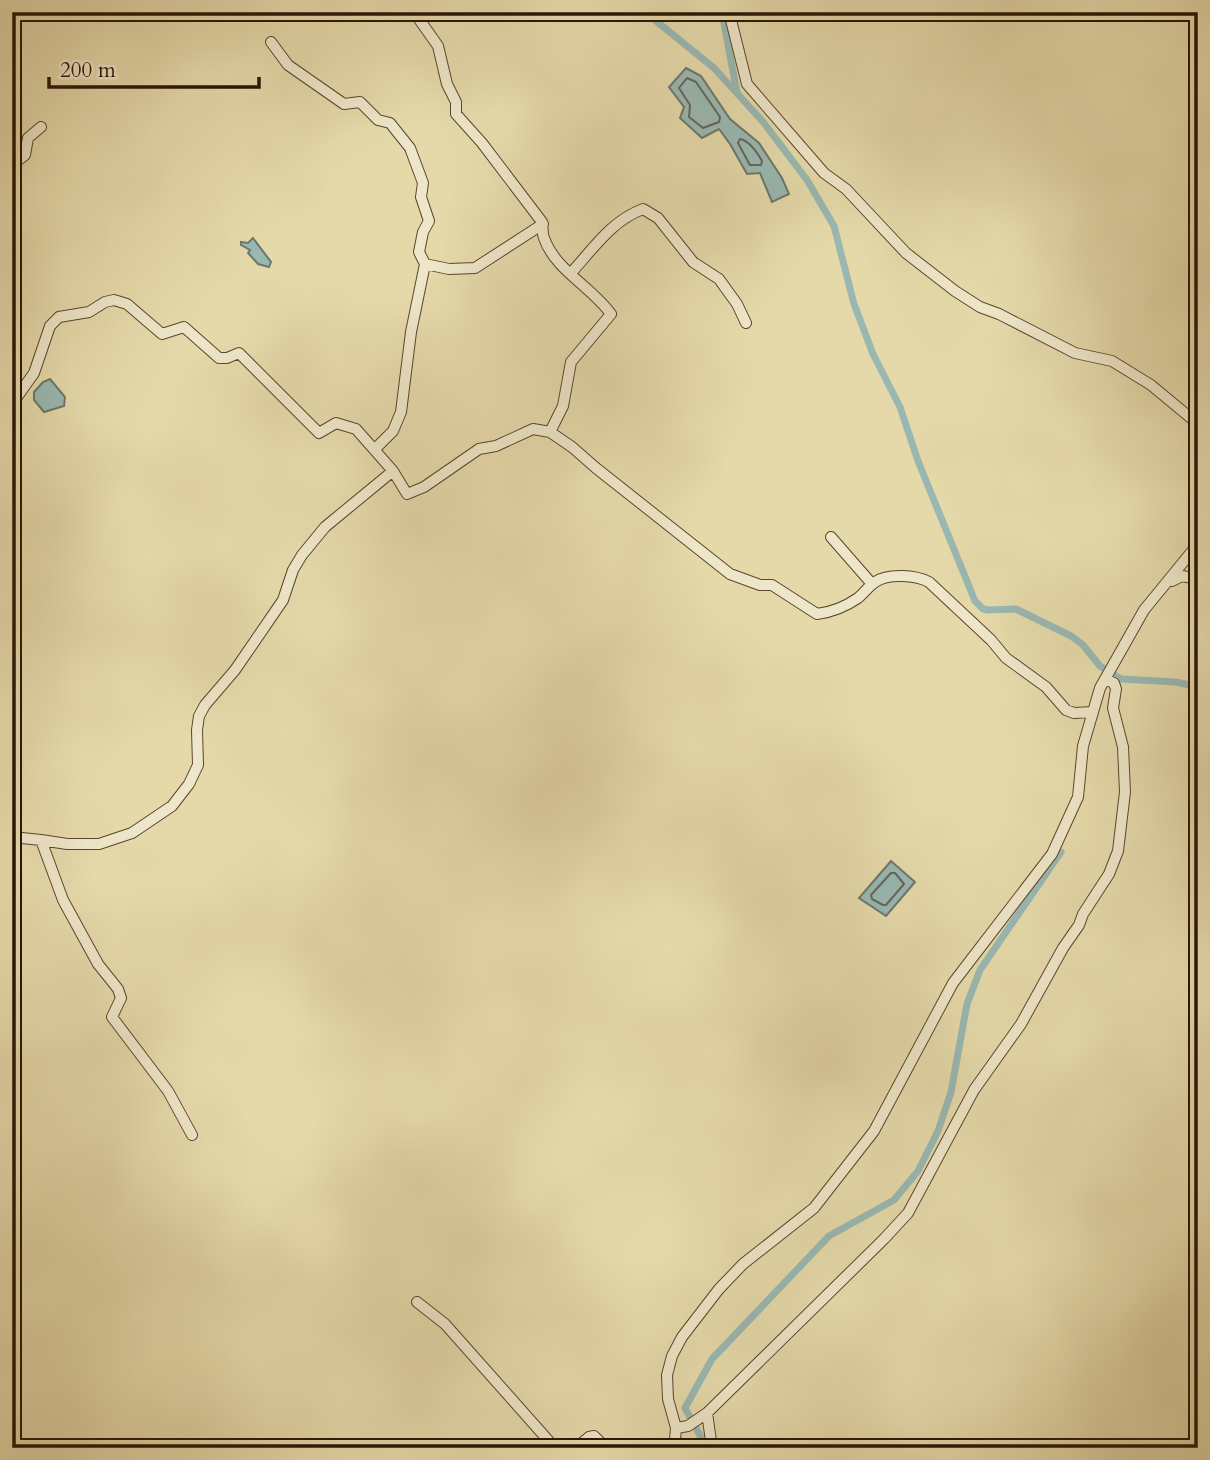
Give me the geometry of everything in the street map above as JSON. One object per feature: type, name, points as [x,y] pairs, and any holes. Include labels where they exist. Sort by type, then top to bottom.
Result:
[{"type":"street","points":[[414,12],[438,46],[447,84],[456,102],[456,114],[482,142],[543,224],[544,237],[555,256],[611,314],[571,362],[563,406],[550,432]]},
{"type":"street","points":[[729,12],[747,84],[824,173],[846,189],[906,253],[955,291],[980,306],[1076,353],[1112,360],[1151,385],[1198,424]]},
{"type":"street","points":[[271,41],[288,65],[344,104],[360,103],[378,120],[390,124],[410,148],[423,183],[421,197],[429,221],[423,232],[419,252],[425,264],[409,344],[401,412],[393,431],[375,449]]},
{"type":"street","points":[[12,165],[25,155],[27,138],[41,127]]},
{"type":"street","points":[[571,273],[613,225],[643,209],[658,218],[693,262],[719,279],[737,304],[746,323]]},
{"type":"street","points":[[425,264],[449,269],[475,268],[543,224]]},
{"type":"street","points":[[12,404],[34,373],[50,327],[59,317],[89,312],[114,300],[127,304],[162,334],[184,327],[219,358],[239,353],[319,433],[336,423],[356,429],[393,471],[407,495],[424,487],[479,449],[496,446],[533,429],[550,432],[730,574],[760,585],[772,585],[817,614],[836,611],[859,597],[877,580],[893,577],[922,578],[992,640],[1006,658],[1046,687],[1066,710],[1073,713],[1093,712]]},
{"type":"street","points":[[12,837],[67,844],[99,844],[132,833],[172,806],[190,784],[198,765],[199,716],[205,705],[236,670],[283,600],[293,570],[302,555],[325,527],[393,471]]},
{"type":"street","points":[[831,537],[872,584]]},
{"type":"street","points":[[671,1448],[677,1428],[668,1399],[667,1375],[672,1356],[682,1337],[719,1289],[743,1264],[814,1208],[874,1131],[953,983],[1052,854],[1078,797],[1083,746],[1100,688],[1144,610],[1198,544]]},
{"type":"street","points":[[1167,584],[1182,576],[1198,579]]},
{"type":"street","points":[[677,1428],[688,1426],[707,1413],[908,1213],[974,1090],[1021,1024],[1063,948],[1109,874],[1119,839],[1125,792],[1125,762],[1113,708],[1116,689],[1114,683],[1106,680]]},
{"type":"street","points":[[41,840],[63,900],[98,964],[118,989],[121,998],[112,1017],[169,1091],[192,1135]]},
{"type":"street","points":[[417,1302],[445,1324],[555,1448]]},
{"type":"street","points":[[707,1413],[712,1448]]},
{"type":"street","points":[[576,1448],[594,1436],[606,1448]]},
{"type":"water","points":[[686,68],[701,76],[730,119],[759,143],[789,194],[772,202],[760,173],[747,174],[719,129],[702,138],[680,118],[684,107],[669,87]]},
{"type":"water","points":[[253,238],[271,262],[269,267],[258,264],[248,253],[250,250],[241,245],[241,242],[248,243]]},
{"type":"water","points":[[50,379],[65,397],[64,406],[44,412],[34,400],[34,392]]},
{"type":"water","points":[[891,861],[915,882],[886,916],[859,898]]},
{"type":"waterway","points":[[645,12],[714,68],[764,123],[807,180],[834,226],[854,304],[873,354],[900,407],[918,461],[975,601],[988,610],[1016,609],[1071,636],[1083,645],[1100,666],[1121,679],[1176,682],[1198,687]]},
{"type":"waterway","points":[[722,12],[737,93]]},
{"type":"waterway","points":[[702,1448],[701,1437],[685,1408],[712,1359],[829,1236],[894,1200],[918,1171],[938,1131],[951,1092],[967,1004],[980,970],[1061,852]]}]
